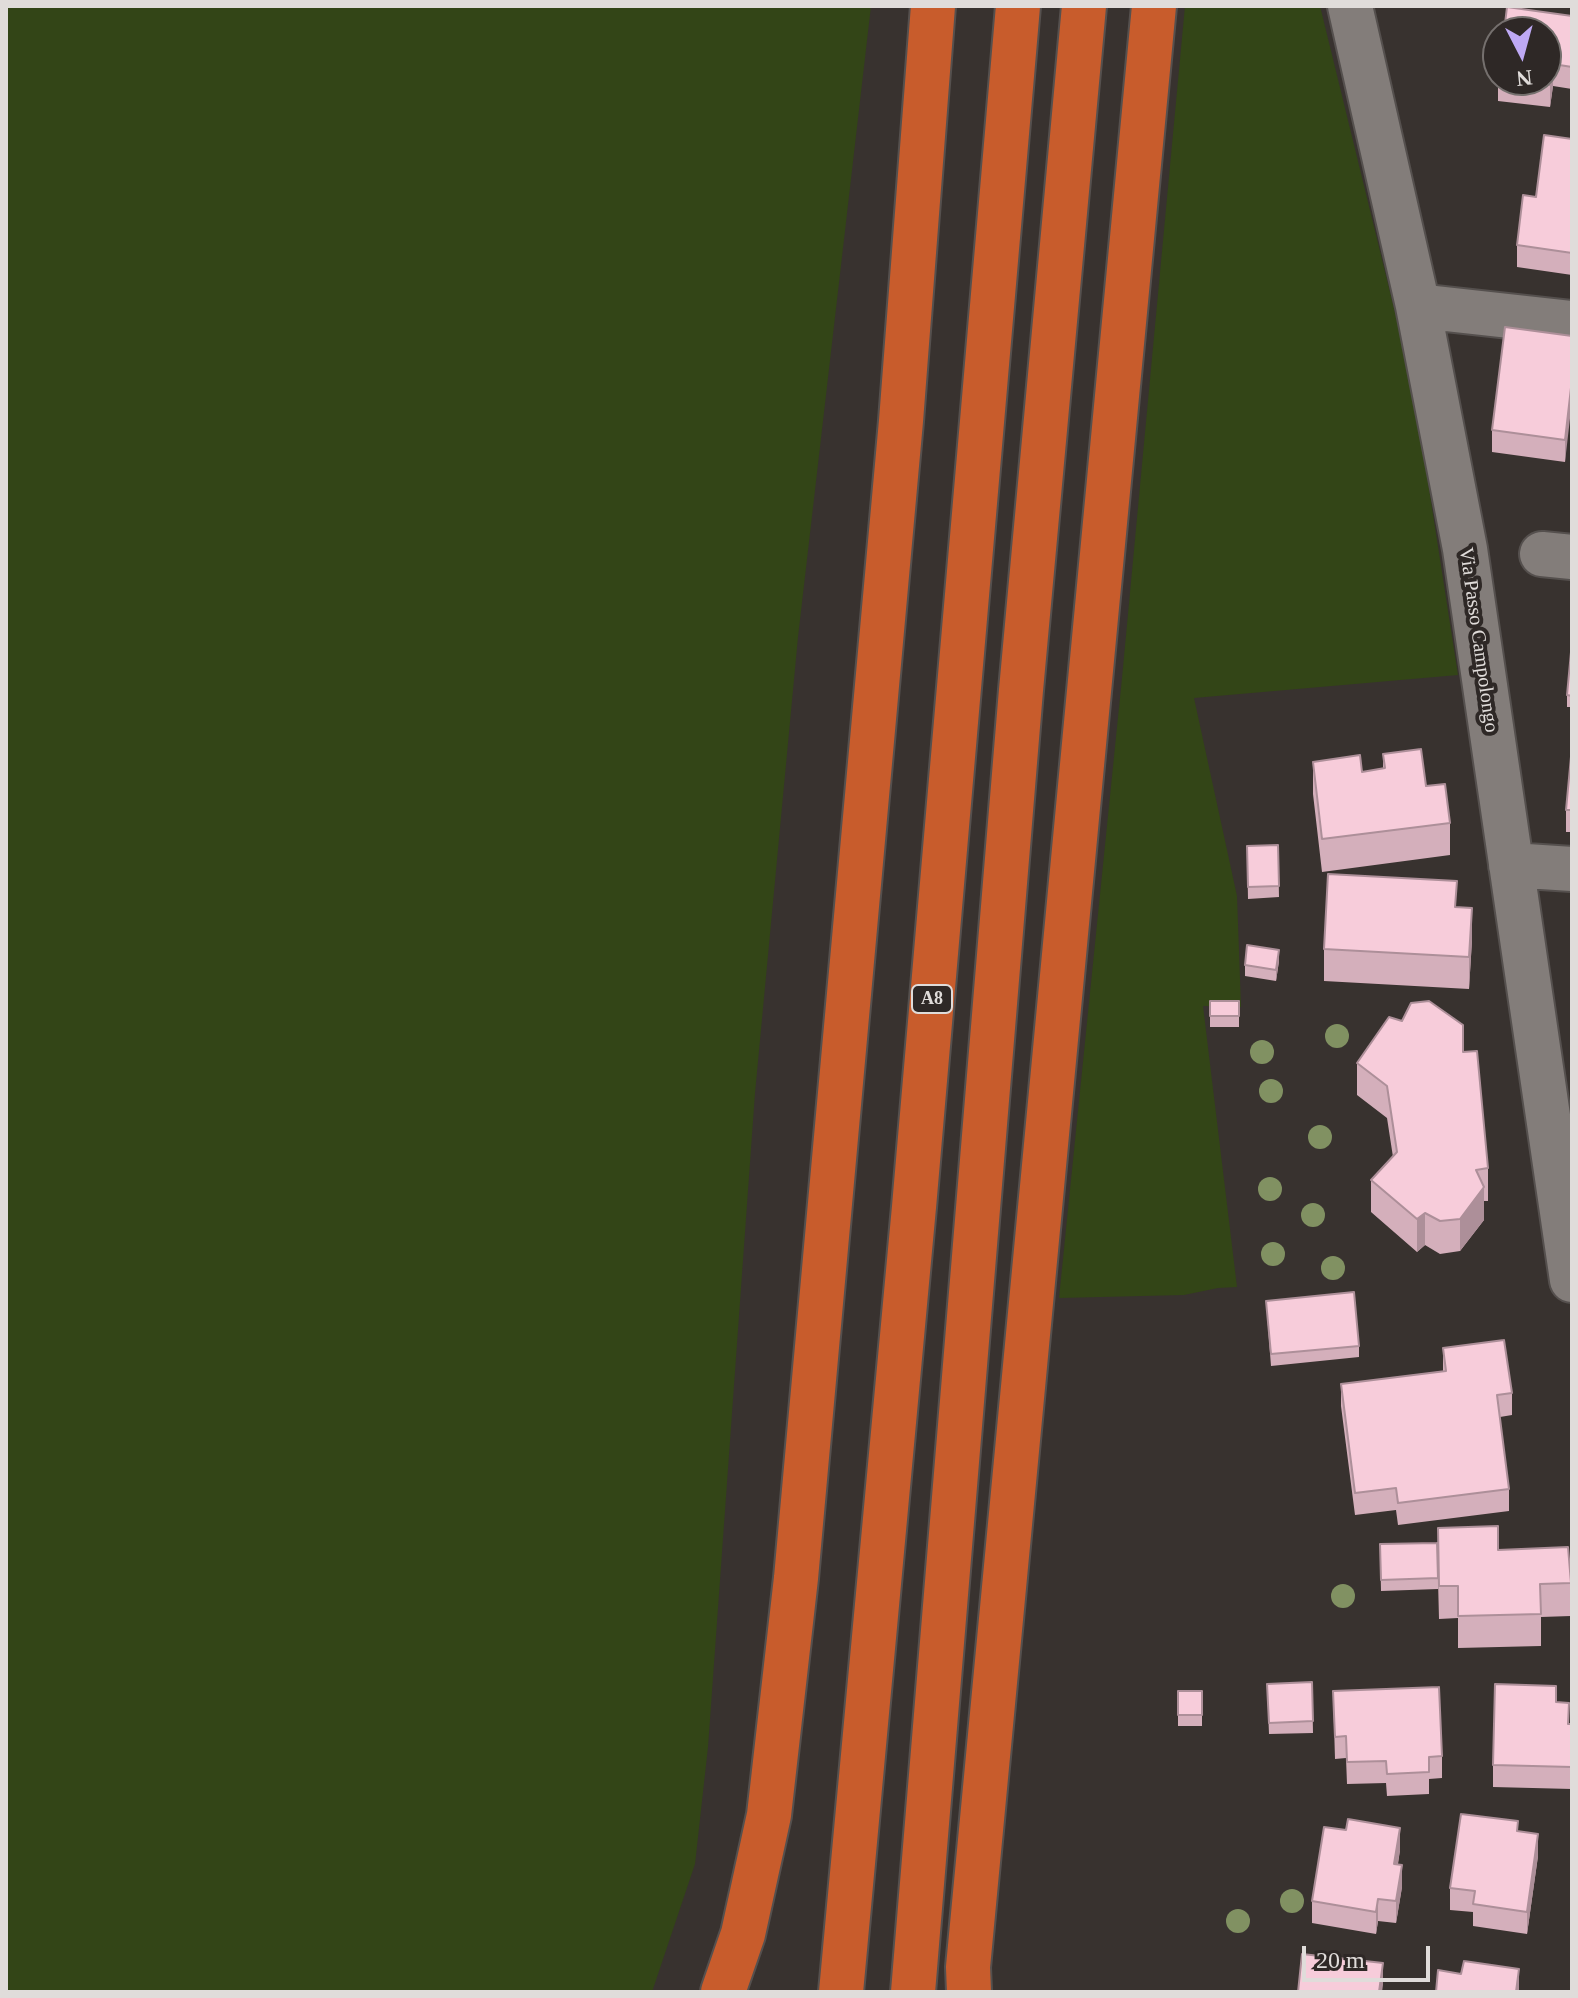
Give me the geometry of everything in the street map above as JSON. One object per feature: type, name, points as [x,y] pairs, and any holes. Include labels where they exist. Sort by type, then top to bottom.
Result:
[{"type":"highway","points":[[723,1992],[743,1934],[769,1815],[796,1578],[901,421],[933,6]]},
{"type":"highway","name":"A8","points":[[841,1992],[914,1207],[1018,6]]},
{"type":"highway","points":[[913,1992],[1021,690],[1084,6]]},
{"type":"highway","points":[[969,1992],[968,1967],[1154,6]]},
{"type":"street","name":"Via Passo Campolongo","points":[[1350,6],[1418,306],[1465,549],[1572,1280]]},
{"type":"street","points":[[1418,306],[1572,323]]},
{"type":"street","points":[[1511,865],[1572,869]]},
{"type":"green space","points":[[6,6],[871,6],[798,637],[755,1093],[708,1747],[695,1864],[652,1992],[6,1992]]},
{"type":"green space","points":[[1185,6],[1320,6],[1413,386],[1458,675],[1194,698],[1237,896],[1241,1007],[1203,1006],[1237,1287],[1184,1295],[1059,1298],[1122,678]]},
{"type":"building","points":[[1507,7],[1572,16],[1572,67],[1562,65],[1562,16],[1506,16]]},
{"type":"building","points":[[1544,135],[1572,139],[1572,253],[1517,245],[1523,195],[1536,197]]},
{"type":"building","points":[[1505,327],[1572,336],[1572,379],[1565,440],[1492,430]]},
{"type":"building","points":[[1572,652],[1572,696],[1567,695]]},
{"type":"building","points":[[1572,746],[1572,810],[1566,810]]},
{"type":"building","points":[[1421,749],[1426,786],[1445,784],[1450,823],[1322,839],[1313,762],[1360,755],[1362,772],[1385,768],[1383,754]]},
{"type":"building","points":[[1278,845],[1279,886],[1248,887],[1247,846]]},
{"type":"building","points":[[1328,874],[1457,881],[1455,907],[1472,908],[1469,957],[1324,949]]},
{"type":"building","points":[[1247,945],[1279,950],[1276,970],[1245,965]]},
{"type":"building","points":[[1210,1001],[1239,1001],[1239,1016],[1210,1016]]},
{"type":"building","points":[[1429,1001],[1463,1025],[1463,1052],[1477,1051],[1488,1168],[1476,1170],[1484,1187],[1460,1219],[1440,1221],[1425,1213],[1417,1219],[1371,1180],[1397,1152],[1387,1086],[1357,1063],[1389,1017],[1402,1021],[1411,1003]]},
{"type":"building","points":[[1354,1292],[1359,1346],[1271,1354],[1266,1301]]},
{"type":"building","points":[[1504,1340],[1512,1393],[1497,1395],[1509,1489],[1398,1503],[1396,1488],[1355,1493],[1341,1384],[1446,1371],[1443,1348]]},
{"type":"building","points":[[1498,1526],[1498,1550],[1568,1547],[1571,1583],[1540,1584],[1541,1614],[1458,1616],[1458,1586],[1439,1586],[1438,1528]]},
{"type":"building","points":[[1437,1543],[1438,1578],[1381,1580],[1380,1544]]},
{"type":"building","points":[[1312,1682],[1313,1721],[1269,1723],[1267,1684]]},
{"type":"building","points":[[1495,1684],[1556,1686],[1556,1702],[1569,1703],[1572,1767],[1493,1765]]},
{"type":"building","points":[[1439,1687],[1442,1756],[1429,1757],[1429,1772],[1387,1774],[1386,1761],[1347,1762],[1346,1736],[1335,1737],[1333,1691]]},
{"type":"building","points":[[1178,1691],[1202,1691],[1202,1715],[1178,1715]]},
{"type":"building","points":[[1461,1814],[1518,1821],[1517,1831],[1538,1834],[1527,1912],[1473,1904],[1475,1891],[1450,1888]]},
{"type":"building","points":[[1348,1819],[1400,1828],[1394,1864],[1402,1865],[1396,1901],[1378,1899],[1376,1912],[1312,1901],[1324,1827],[1346,1830]]},
{"type":"building","points":[[1302,1954],[1383,1963],[1379,1992],[1298,1992]]},
{"type":"building","points":[[1464,1961],[1519,1969],[1516,1992],[1436,1992],[1438,1970],[1461,1974]]}]
